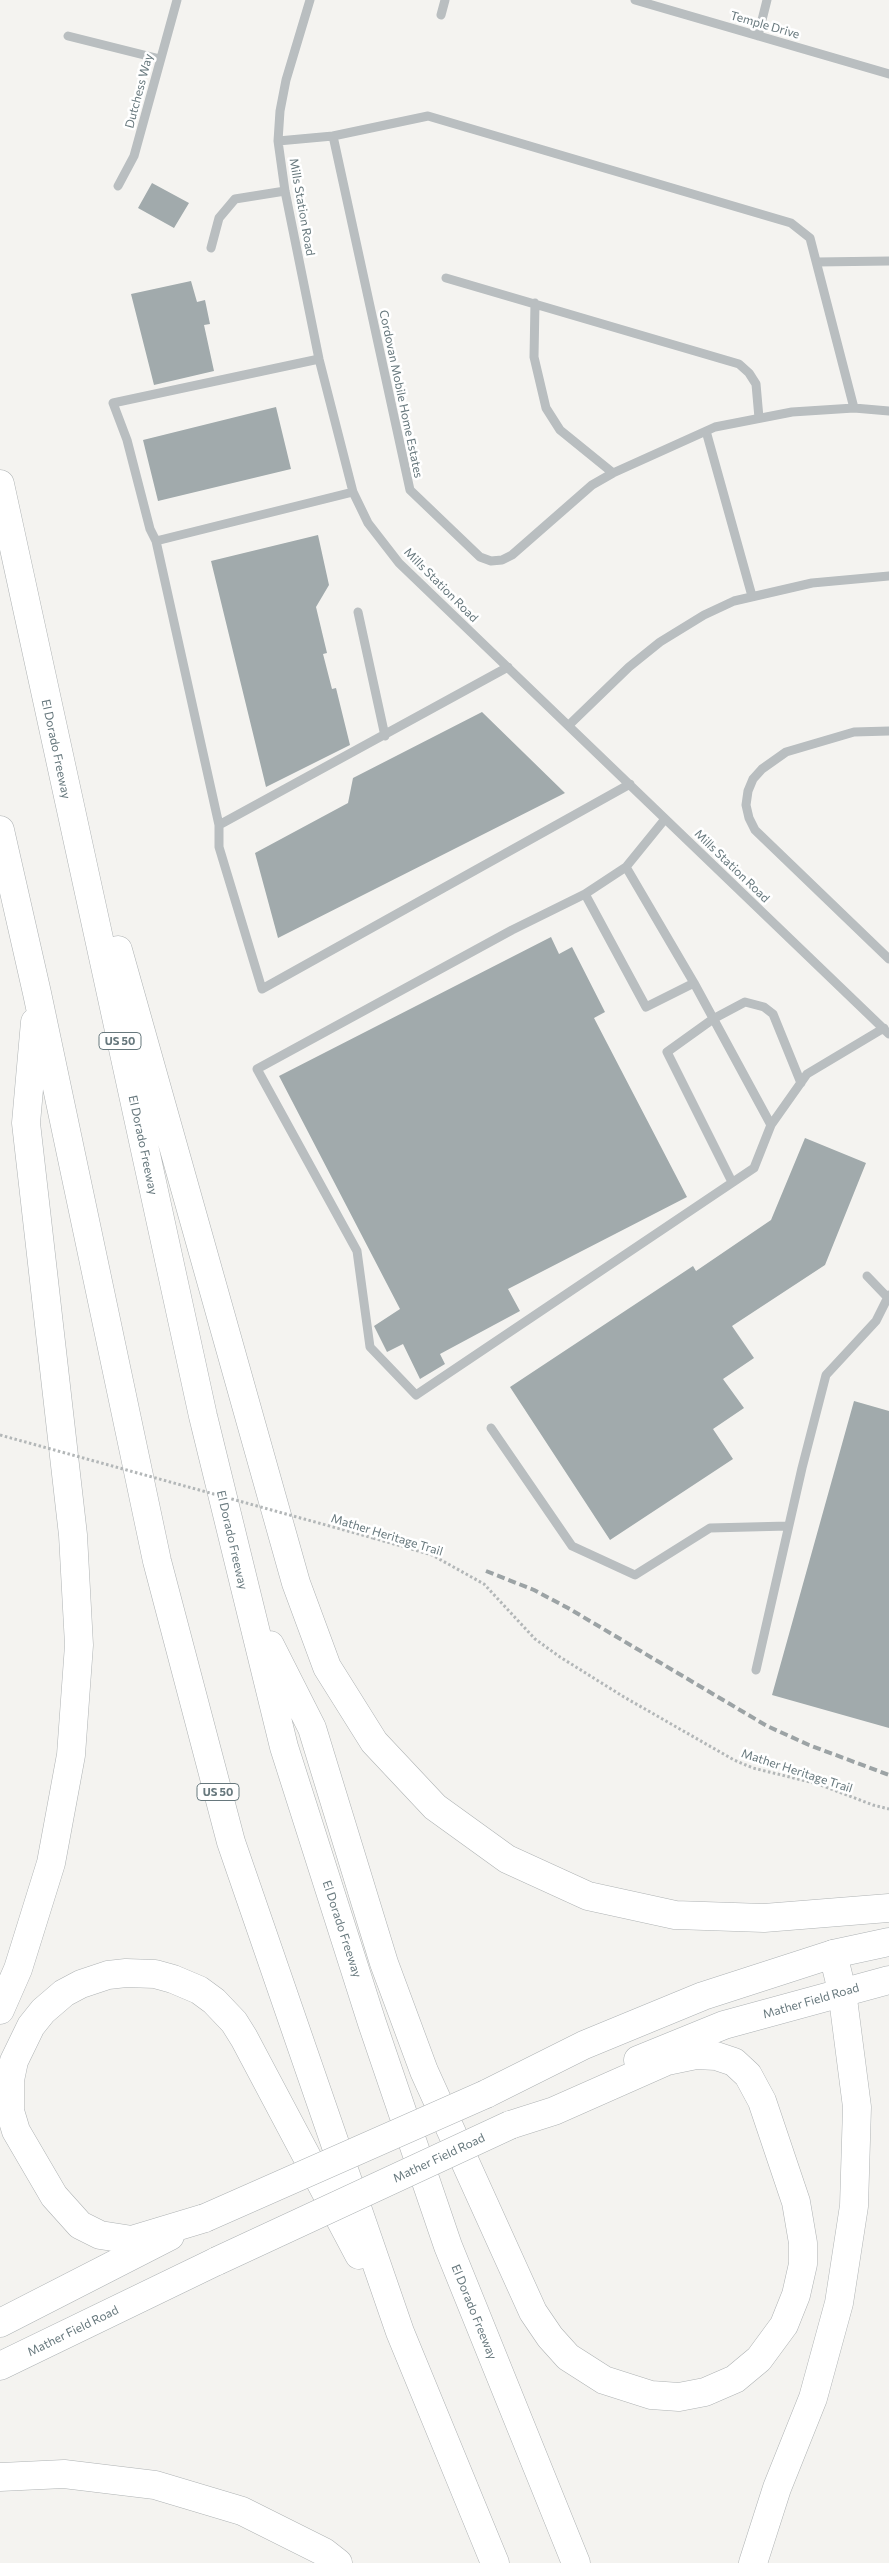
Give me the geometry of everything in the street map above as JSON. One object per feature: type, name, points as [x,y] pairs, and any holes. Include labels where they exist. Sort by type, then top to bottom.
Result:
[{"type":"main road","name":"El Dorado Freeway","points":[[0,484],[202,1416],[284,1747],[448,2246],[576,2563]]},
{"type":"main road","points":[[39,670],[296,1583],[327,1667],[374,1742],[435,1807],[507,1859],[588,1896],[675,1915],[764,1918],[889,1908]]},
{"type":"main road","name":"US 50","points":[[0,830],[37,993],[157,1561],[231,1842],[400,2332],[495,2563]]},
{"type":"main road","points":[[0,2010],[18,1969],[51,1864],[71,1755],[79,1645],[74,1535],[26,1123],[37,993]]},
{"type":"main road","points":[[246,1596],[312,1728],[384,1962],[424,2071],[533,2312],[550,2338],[568,2357],[604,2380],[651,2394],[679,2397],[705,2392],[735,2379],[760,2359],[784,2324],[796,2295],[803,2264],[803,2243],[796,2202],[762,2102],[748,2075],[734,2062],[716,2056],[696,2055],[668,2061],[554,2111],[510,2125]]},
{"type":"main road","points":[[0,2323],[205,2218],[486,2094],[584,2045],[703,1996],[833,1954],[889,1942]]},
{"type":"main road","points":[[753,2563],[777,2488],[813,2398],[840,2303],[854,2206],[857,2107],[842,1992],[833,1954]]},
{"type":"main road","points":[[205,2218],[132,2240],[100,2235],[80,2225],[54,2196],[16,2131],[10,2111],[10,2080],[14,2061],[31,2026],[43,2011],[64,1993],[81,1984],[108,1975],[126,1973],[155,1974],[199,1990],[214,2001],[234,2022],[244,2038],[400,2332]]},
{"type":"main road","name":"Mather Field Road","points":[[0,2366],[217,2261],[510,2125],[606,2074],[724,2025],[889,1980]]},
{"type":"main road","points":[[0,2477],[64,2474],[154,2485],[242,2511],[324,2552],[338,2563]]},
{"type":"street","name":"Dutchess Way","points":[[118,186],[134,156],[177,0]]},
{"type":"street","name":"Mills Station Road","points":[[310,0],[286,80],[280,111],[278,141],[285,191],[319,359],[353,492],[368,522],[399,563],[886,1031]]},
{"type":"street","points":[[441,15],[445,0]]},
{"type":"street","name":"Temple Drive","points":[[635,0],[889,74]]},
{"type":"street","points":[[758,36],[767,0]]},
{"type":"street","points":[[68,36],[160,59]]},
{"type":"street","points":[[278,141],[333,136],[428,116],[791,223],[810,238],[854,408]]},
{"type":"street","name":"Cordovan Mobile Home Estates","points":[[333,136],[410,490],[480,557],[502,560],[512,555],[592,485],[613,473],[706,431],[759,418],[854,408],[889,411]]},
{"type":"street","points":[[211,248],[219,218],[236,199],[285,191]]},
{"type":"street","points":[[817,262],[889,261]]},
{"type":"street","points":[[446,278],[739,364],[749,373],[756,384],[759,418]]},
{"type":"street","points":[[536,303],[534,357],[546,408],[560,430],[613,473]]},
{"type":"street","points":[[319,359],[113,403],[127,440],[150,529],[156,541],[219,825],[219,847],[262,990],[630,784]]},
{"type":"street","points":[[706,431],[752,596]]},
{"type":"street","points":[[156,541],[353,492]]},
{"type":"street","points":[[569,725],[616,678],[660,642],[704,615],[734,601],[812,583],[889,576]]},
{"type":"street","points":[[358,612],[385,736]]},
{"type":"street","points":[[219,825],[385,736],[508,667]]},
{"type":"street","points":[[889,731],[841,735],[786,752],[762,769],[753,779],[748,791],[746,805],[748,818],[755,830],[889,959]]},
{"type":"street","points":[[665,819],[626,868],[585,894],[512,930],[257,1069],[357,1251],[370,1347],[416,1395],[675,1219],[754,1168],[771,1125],[807,1074],[886,1031]]},
{"type":"street","points":[[626,868],[694,983],[771,1125]]},
{"type":"street","points":[[585,894],[646,1007],[694,983]]},
{"type":"street","points":[[732,1182],[667,1052],[713,1019],[745,1002],[764,1007],[772,1014],[800,1083]]},
{"type":"street","points":[[756,1670],[788,1526],[826,1375],[876,1321],[888,1297],[867,1276]]},
{"type":"street","points":[[491,1428],[572,1546],[634,1575],[710,1528],[788,1526]]},
{"type":"path","name":"Mather Heritage Trail","points":[[0,1435],[432,1555],[484,1584],[535,1639],[560,1657],[624,1697],[734,1760],[753,1768],[818,1784],[873,1806],[889,1809]]},
{"type":"building","points":[[152,183],[189,203],[174,228],[138,208]]},
{"type":"building","points":[[191,281],[197,302],[205,300],[210,324],[204,325],[214,371],[154,385],[131,294]]},
{"type":"building","points":[[276,407],[291,469],[158,501],[143,440]]},
{"type":"building","points":[[318,535],[329,585],[316,607],[327,653],[323,654],[332,689],[336,688],[350,745],[266,787],[211,561]]},
{"type":"building","points":[[482,712],[565,793],[278,938],[255,853],[348,803],[353,778]]},
{"type":"building","points":[[551,937],[559,954],[572,947],[605,1012],[594,1018],[687,1197],[508,1289],[520,1311],[440,1354],[445,1364],[420,1379],[403,1344],[387,1352],[374,1326],[400,1309],[279,1076]]},
{"type":"building","points":[[805,1138],[866,1163],[825,1265],[732,1326],[754,1358],[723,1379],[744,1408],[713,1429],[733,1459],[610,1540],[510,1387],[693,1266],[696,1271],[771,1220]]},
{"type":"building","points":[[854,1401],[889,1411],[889,1728],[772,1695]]},
{"type":"railway","points":[[486,1571],[534,1590],[568,1608],[767,1726],[809,1745],[889,1775]]}]
